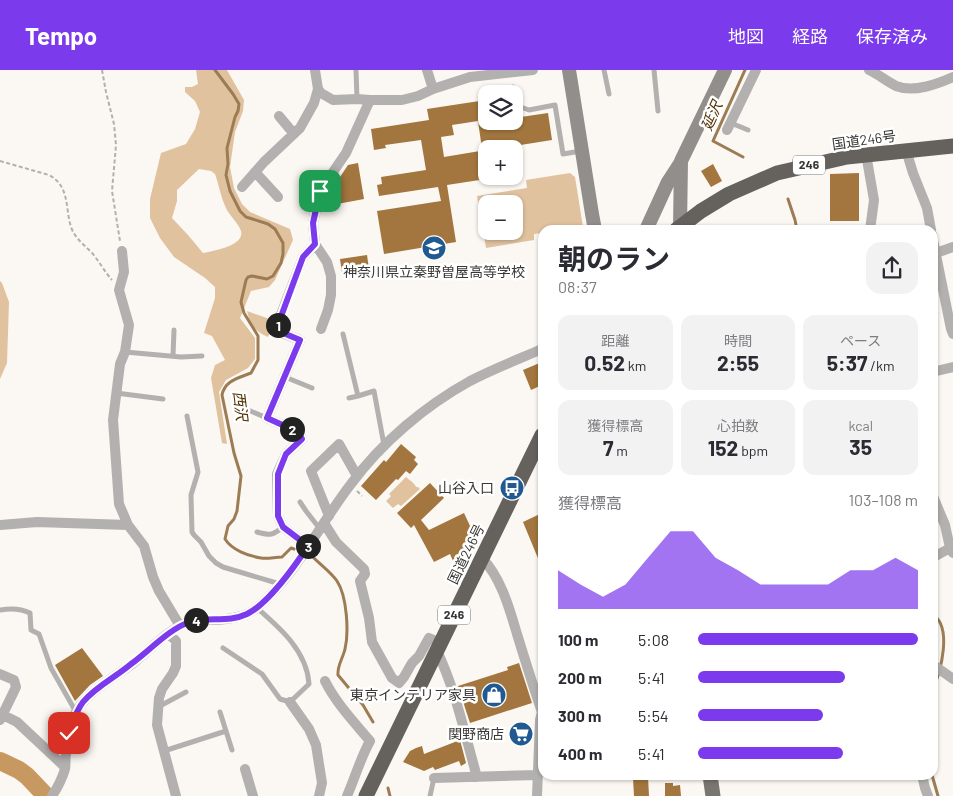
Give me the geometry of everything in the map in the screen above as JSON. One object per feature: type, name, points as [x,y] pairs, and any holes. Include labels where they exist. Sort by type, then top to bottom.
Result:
[{"type":"highway","name":"国道246号","points":[[683,225],[728,194],[777,173],[866,154],[953,146]]},
{"type":"highway","name":"国道246号","points":[[366,796],[538,443]]},
{"type":"main road","points":[[569,70],[594,225]]},
{"type":"main road","points":[[648,225],[725,70]]},
{"type":"main road","points":[[678,225],[681,161]]},
{"type":"main road","points":[[711,780],[713,796]]},
{"type":"street","points":[[242,187],[271,154],[300,128],[314,103],[318,89],[316,70]]},
{"type":"street","points":[[427,70],[433,89]]},
{"type":"street","points":[[318,89],[321,93],[334,100],[402,100],[470,77],[533,70]]},
{"type":"street","points":[[729,126],[756,70]]},
{"type":"street","points":[[868,70],[897,86],[909,89],[928,86],[953,77]]},
{"type":"street","points":[[321,329],[331,295],[331,276],[327,262],[315,244],[313,223],[320,191],[346,153],[370,100]]},
{"type":"street","points":[[279,116],[294,134]]},
{"type":"street","points":[[906,150],[912,173],[927,208],[931,225]]},
{"type":"street","points":[[866,154],[874,200],[871,225]]},
{"type":"street","points":[[255,172],[278,197]]},
{"type":"street","points":[[308,546],[283,527],[278,516],[278,474],[286,454],[302,439],[298,432],[267,418],[300,340],[276,330],[303,257],[315,244]]},
{"type":"street","points":[[938,252],[953,247]]},
{"type":"street","points":[[122,251],[124,272],[119,290],[129,325],[125,352],[120,364],[112,420],[119,504],[128,525],[144,546],[159,591],[180,626]]},
{"type":"street","points":[[938,288],[953,334]]},
{"type":"street","points":[[52,796],[60,784],[65,767],[69,733],[76,712],[93,692],[180,626],[190,621],[203,619],[235,618],[257,608],[295,566],[357,476],[384,445],[430,406],[471,380],[538,350]]},
{"type":"street","points":[[938,371],[953,367]]},
{"type":"street","points":[[357,476],[339,444],[311,471],[324,523],[336,542],[364,570],[365,574],[360,581],[369,618],[372,642],[392,678],[398,683],[404,677],[429,638],[439,648],[477,777]]},
{"type":"street","points":[[938,510],[952,551],[938,556]]},
{"type":"street","points":[[0,525],[37,522],[128,525]]},
{"type":"street","points":[[482,558],[490,566],[508,605],[538,699]]},
{"type":"street","points":[[169,634],[176,641],[176,666],[158,698],[157,725],[176,796]]},
{"type":"street","points":[[938,669],[951,678]]},
{"type":"street","points":[[0,674],[14,680],[16,687],[2,717],[17,722],[65,767]]},
{"type":"street","points":[[325,681],[340,705],[370,741],[362,755],[356,775],[346,796]]},
{"type":"street","points":[[290,702],[309,729],[316,745],[322,783],[319,796]]},
{"type":"street","points":[[536,796],[538,757]]},
{"type":"street","points":[[245,769],[253,796]]},
{"type":"street","points":[[434,778],[537,775]]},
{"type":"street","points":[[923,780],[928,796]]},
{"type":"lane","points":[[356,70],[357,99]]},
{"type":"lane","points":[[604,70],[609,94]]},
{"type":"lane","points":[[654,70],[658,111]]},
{"type":"lane","points":[[523,108],[529,110],[555,105],[563,154],[582,151]]},
{"type":"lane","points":[[729,126],[748,130]]},
{"type":"lane","points":[[174,330],[174,356]]},
{"type":"lane","points":[[343,334],[358,396]]},
{"type":"lane","points":[[125,352],[181,357],[202,356]]},
{"type":"lane","points":[[284,377],[312,388]]},
{"type":"lane","points":[[349,398],[374,391],[384,445]]},
{"type":"lane","points":[[116,392],[163,399]]},
{"type":"lane","points":[[248,410],[267,418]]},
{"type":"lane","points":[[187,416],[198,472],[191,495],[192,532],[194,536],[201,542],[209,556],[223,567],[234,572],[280,584]]},
{"type":"lane","points":[[300,502],[306,511],[324,523]]},
{"type":"lane","points":[[258,532],[274,534],[283,527]]},
{"type":"lane","points":[[0,610],[12,608],[30,613],[32,630],[39,634],[51,668],[76,712]]},
{"type":"lane","points":[[223,648],[262,674],[280,699],[290,702],[309,684],[309,675],[304,660],[287,636],[257,608]]},
{"type":"lane","points":[[158,707],[186,692]]},
{"type":"lane","points":[[220,712],[232,750]]},
{"type":"lane","points":[[164,751],[226,731]]},
{"type":"lane","points":[[430,796],[434,778]]},
{"type":"path","points":[[102,70],[114,124],[116,145],[112,191],[122,251]]},
{"type":"path","points":[[0,161],[55,178],[67,200],[70,226],[75,236],[92,254],[111,280],[121,283]]},
{"type":"shaded area","points":[[196,70],[227,70],[244,100],[243,111],[235,132],[230,167],[234,188],[242,204],[250,212],[290,229],[293,240],[275,280],[269,287],[251,291],[240,318],[255,338],[255,359],[248,368],[226,380],[219,392],[227,444],[222,443],[211,378],[215,365],[225,360],[212,336],[204,333],[215,298],[215,287],[174,257],[160,238],[150,218],[150,199],[161,153],[186,144],[195,129],[200,112],[195,101],[185,92],[185,87],[192,87],[198,84]],"holes":[[[199,169],[211,171],[215,174],[229,214],[240,228],[241,236],[227,247],[203,253],[172,218],[177,201],[177,190]]]},
{"type":"shaded area","points":[[570,173],[575,177],[583,225],[538,225],[538,234],[534,234],[534,240],[486,248],[485,240],[523,240],[523,195],[483,195],[527,188],[526,180]]},
{"type":"shaded area","points":[[0,281],[9,302],[7,363],[0,379]]},
{"type":"shaded area","points":[[247,311],[275,321],[268,337],[254,327]]},
{"type":"shaded area","points":[[406,477],[420,489],[401,506],[398,504],[393,508],[386,501],[391,496],[389,494]]},
{"type":"building","points":[[478,101],[478,121],[452,125],[454,135],[441,137],[444,157],[478,151],[478,180],[447,185],[456,242],[384,254],[377,211],[441,201],[438,187],[379,196],[377,185],[382,184],[381,177],[426,170],[421,140],[385,145],[386,148],[374,150],[371,129],[429,120],[427,109]]},
{"type":"building","points":[[548,113],[552,140],[523,145],[523,140],[481,140],[479,130],[523,130],[523,117]]},
{"type":"building","points":[[358,163],[364,199],[332,205],[330,192],[348,165]]},
{"type":"building","points":[[713,164],[722,181],[711,187],[701,171]]},
{"type":"building","points":[[859,173],[859,221],[830,221],[830,174]]},
{"type":"building","points":[[367,255],[369,269],[342,273],[340,259]]},
{"type":"building","points":[[538,364],[538,387],[531,390],[523,370]]},
{"type":"building","points":[[401,444],[416,457],[414,460],[418,464],[410,474],[406,471],[398,480],[396,479],[376,500],[361,486],[384,460],[386,462]]},
{"type":"building","points":[[430,483],[444,498],[421,520],[429,530],[464,513],[477,541],[460,577],[450,554],[434,562],[414,525],[411,528],[397,513]]},
{"type":"building","points":[[538,515],[538,558],[523,522]]},
{"type":"building","points":[[82,648],[103,676],[90,685],[75,701],[55,665]]},
{"type":"building","name":"東京インテリア家具","points":[[519,663],[532,703],[470,723],[458,686],[508,670],[507,667]]},
{"type":"building","points":[[460,740],[466,763],[461,766],[459,761],[435,770],[433,767],[424,771],[403,762],[410,751],[416,748],[422,746],[424,754]]},
{"type":"building","points":[[633,780],[648,780],[649,796],[634,796]]},
{"type":"building","points":[[665,783],[673,783],[673,786],[680,785],[681,796],[665,796]]},
{"type":"waterway","name":"西沢","points":[[215,70],[239,104],[227,148],[228,164],[226,175],[230,191],[240,211],[246,217],[268,224],[275,229],[283,243],[281,263],[273,276],[267,279],[252,276],[246,280],[241,302],[244,313],[258,336],[258,360],[251,373],[229,383],[222,395],[234,453],[241,476],[237,511],[234,519],[228,526],[225,539],[241,552],[261,558],[282,557],[291,548],[294,549]]},
{"type":"waterway","name":"延沢","points":[[743,157],[713,141],[745,70]]},
{"type":"waterway","name":"延沢","points":[[788,199],[796,225]]},
{"type":"waterway","name":"西沢","points":[[310,554],[334,577],[343,596],[347,633],[338,675],[363,705],[373,722]]},
{"type":"waterway","name":"延沢","points":[[938,620],[944,639],[938,676]]},
{"type":"waterway","points":[[0,761],[27,776],[46,796]]},
{"type":"waterway","name":"延沢","points":[[933,780],[938,796]]},
{"type":"waterway","name":"西沢","points":[[388,788],[390,796]]},
{"type":"place","name":"神奈川県立秦野曽屋高等学校","points":[[434,248]]},
{"type":"place","name":"山谷入口","points":[[512,488]]},
{"type":"place","name":"東京インテリア家具","points":[[494,695]]},
{"type":"place","name":"関野商店","points":[[521,734]]},
{"type":"route","points":[[69,733],[76,712],[93,692],[180,626],[190,621],[203,619],[235,618],[257,608],[295,566],[308,546],[283,527],[278,516],[278,474],[286,454],[302,439],[298,432],[267,418],[300,340],[276,330],[303,257],[315,244],[313,223],[320,191]]}]
